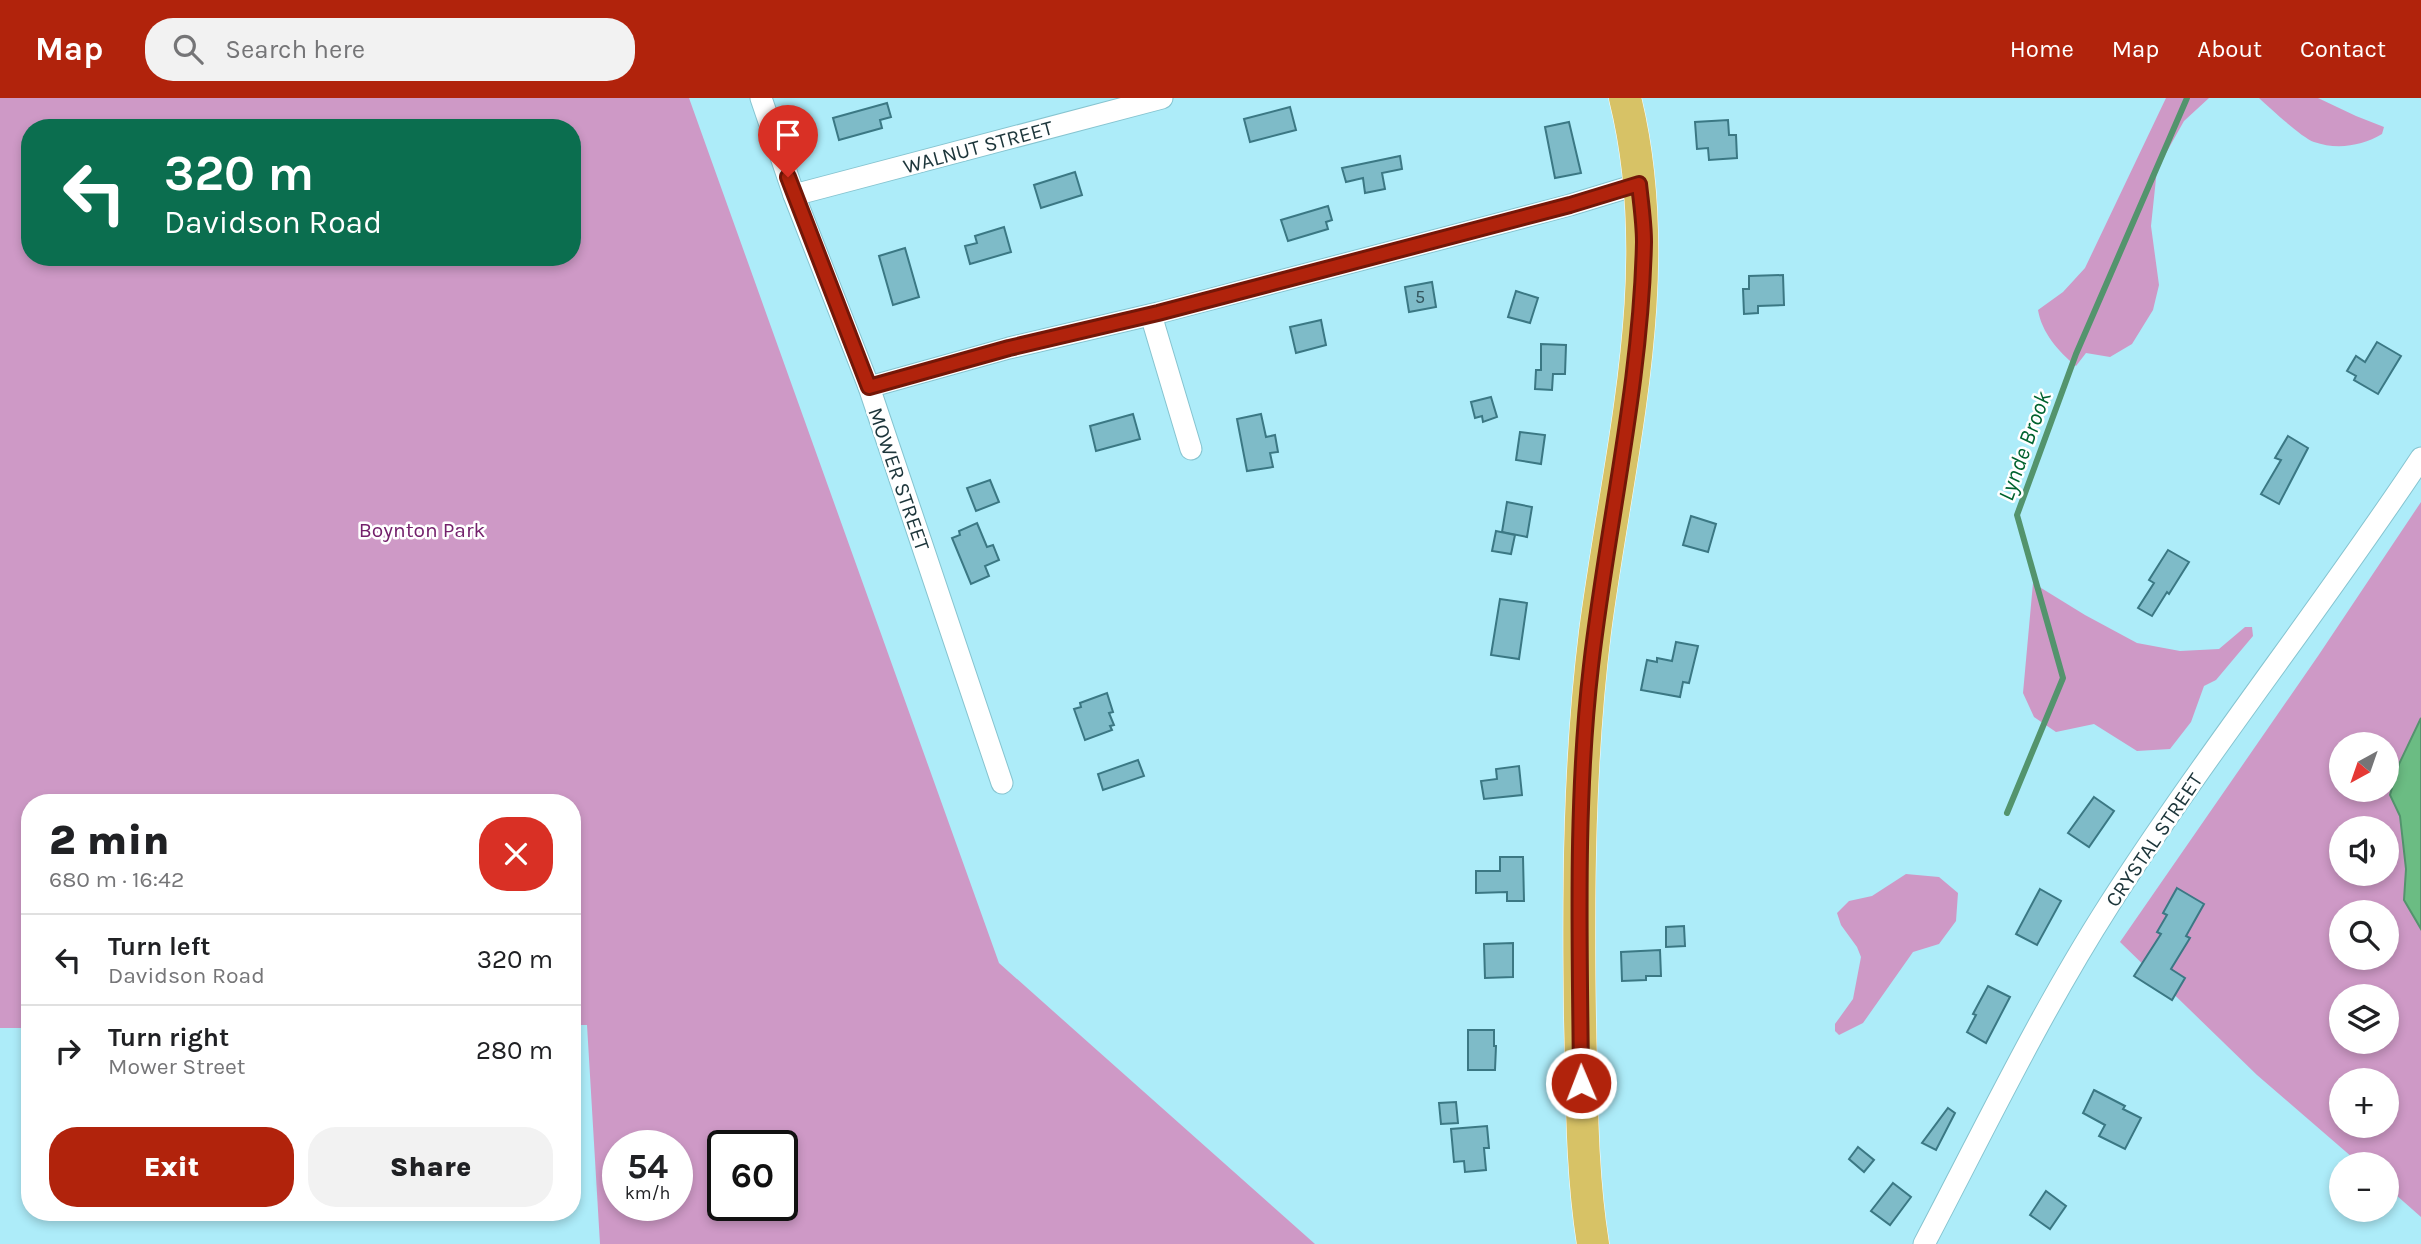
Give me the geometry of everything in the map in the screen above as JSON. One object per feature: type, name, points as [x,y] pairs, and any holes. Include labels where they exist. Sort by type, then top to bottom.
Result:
[{"type":"main road","points":[[1594,1244],[1581,1083],[1579,941],[1583,749],[1603,569],[1633,384],[1642,299],[1644,239],[1632,126],[1625,98]]},
{"type":"street","name":"MOWER STREET","points":[[761,98],[794,195],[869,387],[1002,783]]},
{"type":"street","name":"WALNUT STREET","points":[[794,195],[1163,98]]},
{"type":"street","points":[[869,387],[1009,348],[1151,315],[1570,205],[1639,184]]},
{"type":"street","points":[[1151,315],[1191,449]]},
{"type":"street","name":"CRYSTAL STREET","points":[[1924,1244],[2044,1016],[2109,907],[2174,807],[2380,520],[2421,458]]},
{"type":"green space","name":"Boynton Park","points":[[0,98],[689,98],[999,963],[1315,1244],[600,1244],[587,1025],[581,1025],[581,794],[21,794],[21,1028],[0,1028]]},
{"type":"green space","points":[[2166,98],[2209,98],[2184,121],[2157,169],[2151,226],[2159,285],[2153,310],[2132,344],[2110,357],[2086,353],[2076,366],[2052,341],[2038,310],[2063,292],[2085,268]]},
{"type":"green space","points":[[2259,98],[2318,98],[2384,127],[2382,134],[2358,144],[2340,146],[2314,142]]},
{"type":"green space","points":[[2421,502],[2421,1217],[2399,1198],[2399,1152],[2346,1152],[2330,1138],[2399,1138],[2399,1068],[2329,1068],[2329,1137],[2257,1075],[2120,942]]},
{"type":"green space","points":[[2033,583],[2137,643],[2180,651],[2219,649],[2245,627],[2252,627],[2253,636],[2216,680],[2204,686],[2191,722],[2170,749],[2137,751],[2094,724],[2056,732],[2034,717],[2023,693]]},
{"type":"green space","points":[[1906,874],[1939,877],[1958,893],[1956,921],[1939,944],[1913,952],[1863,1023],[1839,1035],[1835,1031],[1835,1024],[1853,999],[1861,957],[1841,925],[1837,913],[1849,901],[1872,896]]},
{"type":"shaded area","points":[[2421,718],[2421,929],[2404,900],[2406,869],[2400,816],[2393,802],[2399,802],[2399,764]]},
{"type":"building","points":[[887,103],[891,117],[880,120],[882,128],[839,140],[833,118]]},
{"type":"building","points":[[1290,107],[1296,130],[1250,142],[1244,119]]},
{"type":"building","points":[[1728,120],[1729,135],[1736,135],[1737,158],[1709,160],[1708,148],[1697,149],[1695,122]]},
{"type":"building","points":[[1569,122],[1581,173],[1555,178],[1545,127]]},
{"type":"building","points":[[1400,156],[1402,169],[1382,173],[1385,189],[1365,193],[1363,178],[1346,182],[1342,168]]},
{"type":"building","points":[[1075,172],[1082,195],[1041,208],[1034,185]]},
{"type":"building","points":[[1328,206],[1332,220],[1326,222],[1328,229],[1288,241],[1281,220]]},
{"type":"building","points":[[1004,227],[1011,252],[970,264],[965,246],[977,243],[975,236]]},
{"type":"building","points":[[905,248],[919,297],[893,305],[879,256]]},
{"type":"building","points":[[1783,275],[1784,305],[1758,306],[1758,313],[1744,314],[1743,289],[1749,289],[1749,276]]},
{"type":"building","points":[[1432,282],[1436,307],[1409,312],[1405,287]]},
{"type":"building","points":[[1516,291],[1538,298],[1530,323],[1508,317]]},
{"type":"building","points":[[1321,320],[1326,345],[1296,353],[1290,327]]},
{"type":"building","points":[[2377,342],[2401,356],[2378,394],[2354,380],[2356,376],[2347,371],[2356,356],[2365,362]]},
{"type":"building","points":[[1541,344],[1566,345],[1565,374],[1553,374],[1552,390],[1535,389],[1536,370],[1541,370]]},
{"type":"building","points":[[1491,397],[1497,417],[1483,422],[1482,416],[1475,418],[1471,402]]},
{"type":"building","points":[[1133,414],[1140,439],[1096,451],[1090,426]]},
{"type":"building","points":[[1261,414],[1266,437],[1275,435],[1278,452],[1270,453],[1273,467],[1247,471],[1237,419]]},
{"type":"building","points":[[1520,432],[1545,435],[1541,464],[1516,460]]},
{"type":"building","points":[[2288,436],[2308,448],[2279,504],[2261,494],[2281,460],[2275,458]]},
{"type":"building","points":[[990,480],[999,502],[976,511],[967,488]]},
{"type":"building","points":[[1507,502],[1532,507],[1527,537],[1502,532]]},
{"type":"building","points":[[1691,516],[1716,524],[1708,552],[1683,545]]},
{"type":"building","points":[[977,523],[987,547],[993,545],[999,560],[985,566],[989,576],[971,584],[952,538],[960,535],[959,531]]},
{"type":"building","points":[[1496,531],[1515,535],[1511,554],[1492,551]]},
{"type":"building","points":[[2168,550],[2189,562],[2152,616],[2138,608],[2154,583],[2149,580]]},
{"type":"building","points":[[1500,599],[1527,603],[1519,659],[1491,655]]},
{"type":"building","points":[[1676,642],[1698,646],[1689,683],[1683,682],[1680,697],[1641,690],[1647,660],[1657,662],[1657,658],[1672,661]]},
{"type":"building","points":[[1107,693],[1113,712],[1109,713],[1114,725],[1110,726],[1112,730],[1085,740],[1074,709],[1081,707],[1080,703]]},
{"type":"building","points":[[1138,760],[1144,776],[1103,790],[1098,774]]},
{"type":"building","points":[[1519,766],[1522,795],[1484,799],[1481,781],[1497,779],[1496,769]]},
{"type":"building","points":[[2094,797],[2114,811],[2089,847],[2068,833]]},
{"type":"building","points":[[1500,857],[1523,857],[1524,901],[1507,901],[1507,892],[1476,893],[1476,871],[1500,871]]},
{"type":"building","points":[[2177,888],[2204,904],[2186,936],[2190,938],[2171,969],[2185,978],[2172,1000],[2134,976],[2161,934],[2157,932],[2167,915],[2163,913]]},
{"type":"building","points":[[2040,889],[2061,901],[2037,945],[2016,934]]},
{"type":"building","points":[[1684,926],[1685,946],[1666,947],[1666,927]]},
{"type":"building","points":[[1513,943],[1513,977],[1485,978],[1484,944]]},
{"type":"building","points":[[1660,950],[1661,976],[1622,981],[1621,952]]},
{"type":"building","points":[[1988,986],[2010,997],[1986,1043],[1967,1032]]},
{"type":"building","points":[[1468,1030],[1494,1030],[1495,1070],[1468,1070]]},
{"type":"building","points":[[2094,1090],[2125,1106],[2123,1109],[2141,1118],[2125,1149],[2099,1136],[2105,1125],[2083,1113]]},
{"type":"building","points":[[1456,1102],[1458,1123],[1441,1124],[1439,1103]]},
{"type":"building","points":[[1948,1108],[1955,1113],[1936,1150],[1922,1143]]},
{"type":"building","points":[[1487,1126],[1489,1148],[1484,1148],[1486,1170],[1465,1172],[1464,1161],[1454,1162],[1451,1129]]},
{"type":"building","points":[[1858,1147],[1874,1160],[1864,1172],[1849,1159]]},
{"type":"building","points":[[1893,1183],[1911,1197],[1890,1225],[1871,1211]]},
{"type":"building","points":[[2046,1191],[2066,1206],[2050,1229],[2030,1215]]},
{"type":"waterway","name":"Lynde Brook","points":[[2007,813],[2063,678],[2017,515],[2076,354],[2187,98]]},
{"type":"route","points":[[788,177],[869,387],[1009,348],[1158,313],[1570,205],[1639,184],[1644,239],[1640,320],[1633,384],[1603,569],[1583,749],[1579,955],[1581,1083]]}]
